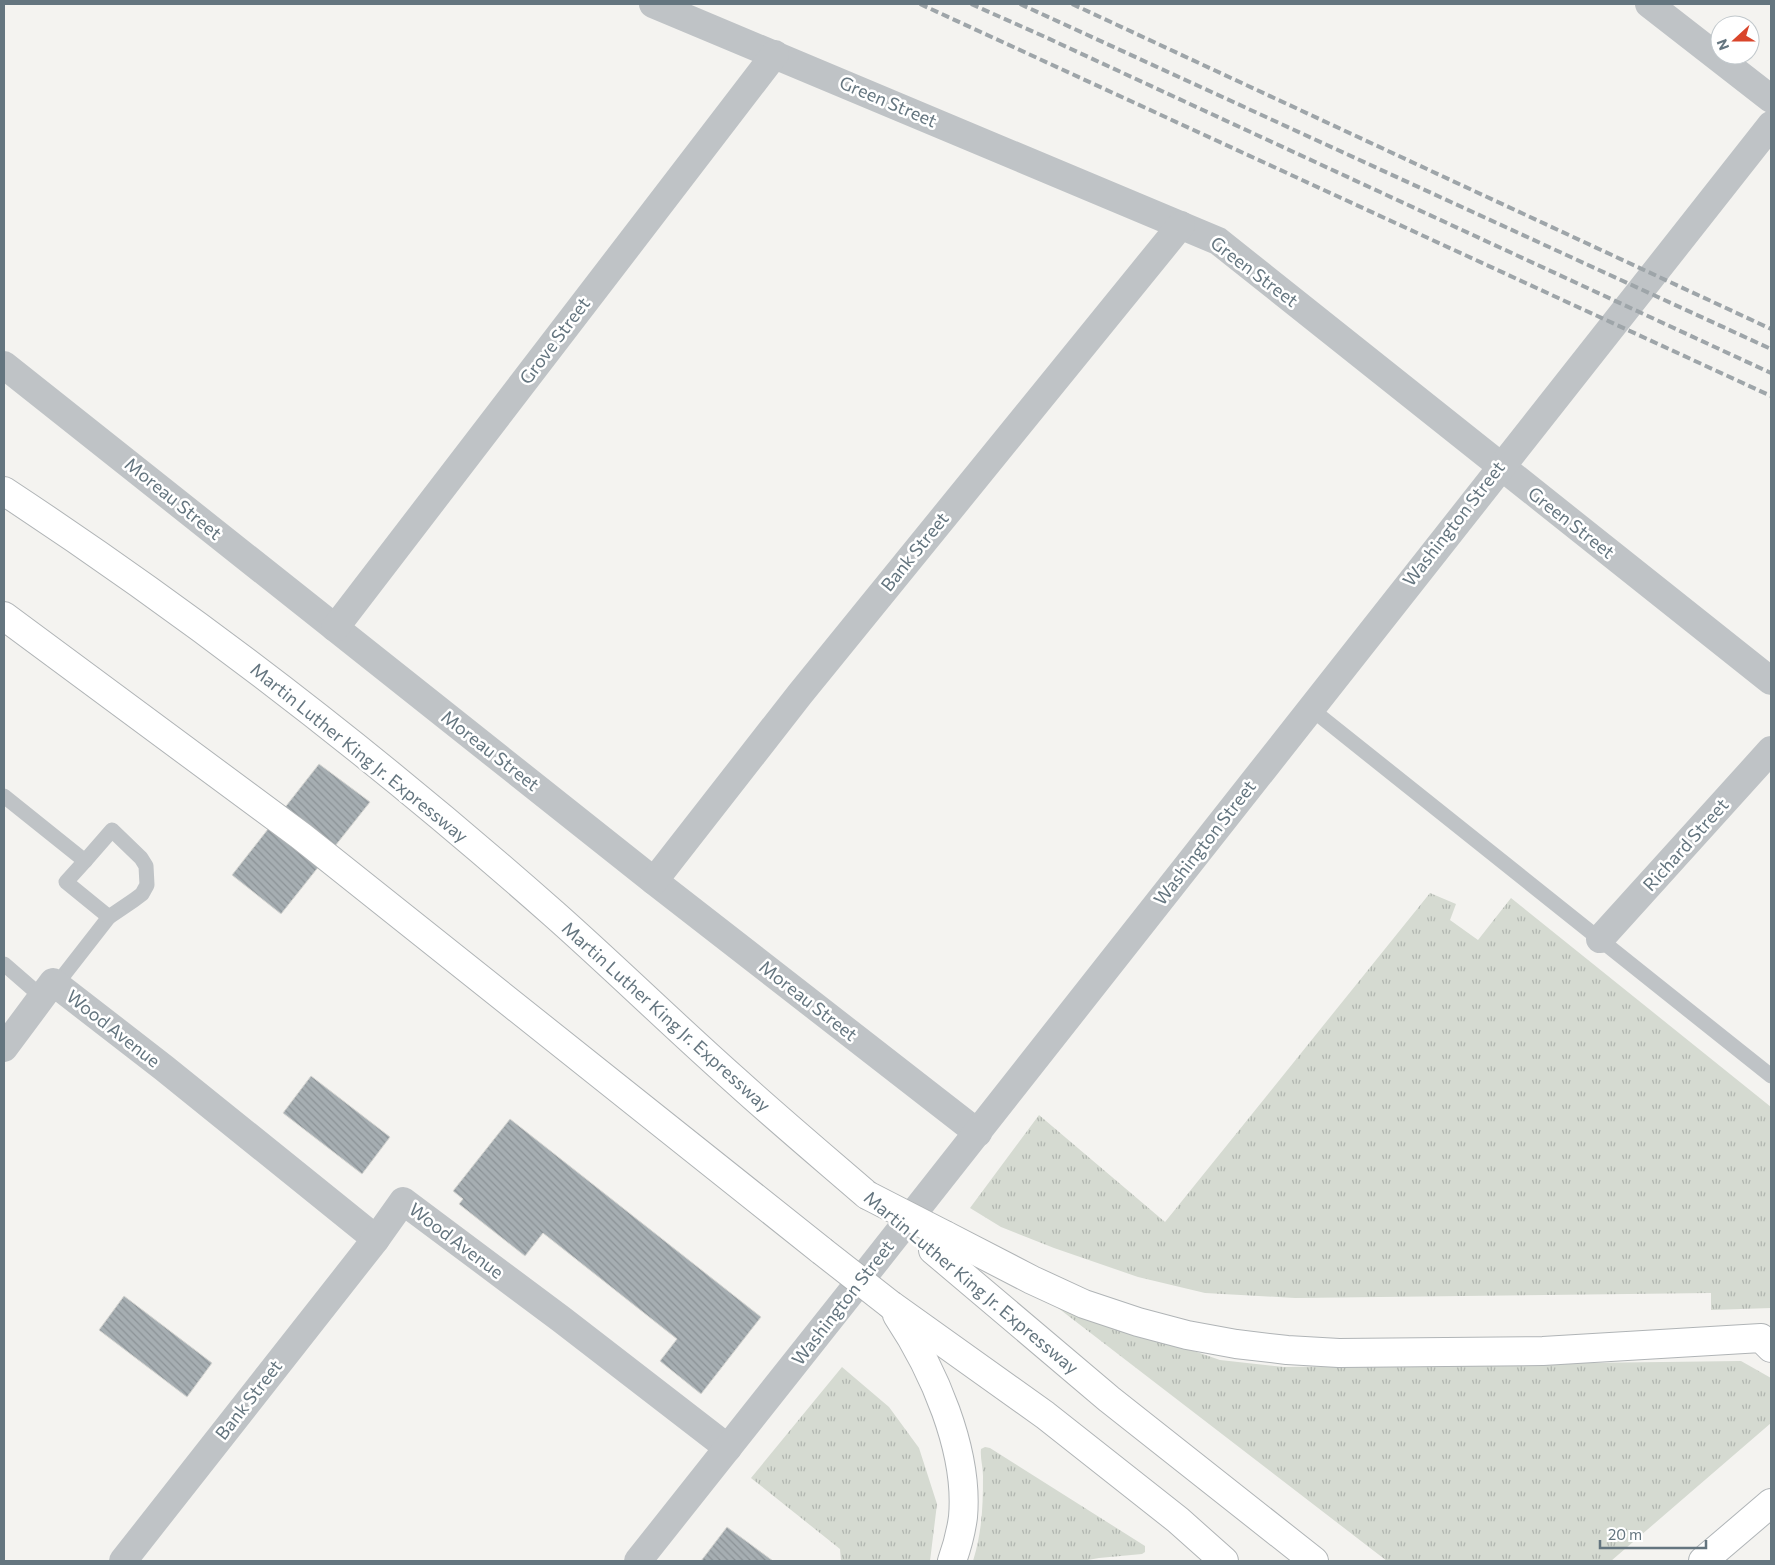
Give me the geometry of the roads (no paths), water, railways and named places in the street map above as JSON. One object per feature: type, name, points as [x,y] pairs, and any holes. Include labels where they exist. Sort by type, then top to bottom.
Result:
[{"type":"main road","name":"Martin Luther King Jr. Expressway","points":[[4,491],[165,601],[338,733],[406,788],[554,914],[735,1081],[867,1194],[939,1243],[1109,1400],[1314,1561]]},
{"type":"main road","points":[[4,616],[301,836],[822,1251],[891,1305],[1045,1415],[1178,1520],[1224,1561]]},
{"type":"main road","points":[[939,1243],[1032,1280],[1084,1304],[1138,1322],[1187,1335],[1236,1344],[1287,1350],[1340,1352],[1543,1351],[1768,1341]]},
{"type":"main road","points":[[891,1305],[913,1341],[939,1394],[958,1456],[963,1488],[963,1516],[952,1561]]},
{"type":"main road","points":[[1703,1561],[1771,1503]]},
{"type":"street","name":"Green Street","points":[[653,4],[1218,241],[1771,681]]},
{"type":"street","points":[[1649,4],[1771,99]]},
{"type":"street","name":"Grove Street","points":[[335,628],[775,54]]},
{"type":"street","name":"Washington Street","points":[[638,1561],[978,1133],[1500,466],[1771,125]]},
{"type":"street","name":"Bank Street","points":[[654,881],[800,694],[1181,225]]},
{"type":"street","name":"Moreau Street","points":[[4,365],[654,881],[978,1133]]},
{"type":"street","name":"Richard Street","points":[[1600,939],[1771,750]]},
{"type":"street","points":[[4,1048],[49,991]]},
{"type":"street","name":"Wood Avenue","points":[[49,991],[164,1068],[376,1239],[403,1201],[561,1319],[728,1448]]},
{"type":"street","name":"Bank Street","points":[[123,1561],[376,1239]]},
{"type":"lane","points":[[1310,708],[1771,1076]]},
{"type":"lane","points":[[4,796],[85,861]]},
{"type":"lane","points":[[4,964],[49,991],[109,917],[142,894],[147,885],[146,866],[112,830],[66,882],[109,917]]},
{"type":"railway","points":[[920,4],[1771,396]]},
{"type":"railway","points":[[971,4],[1771,373]]},
{"type":"railway","points":[[1020,4],[1771,349]]},
{"type":"railway","points":[[1072,4],[1771,329]]}]
